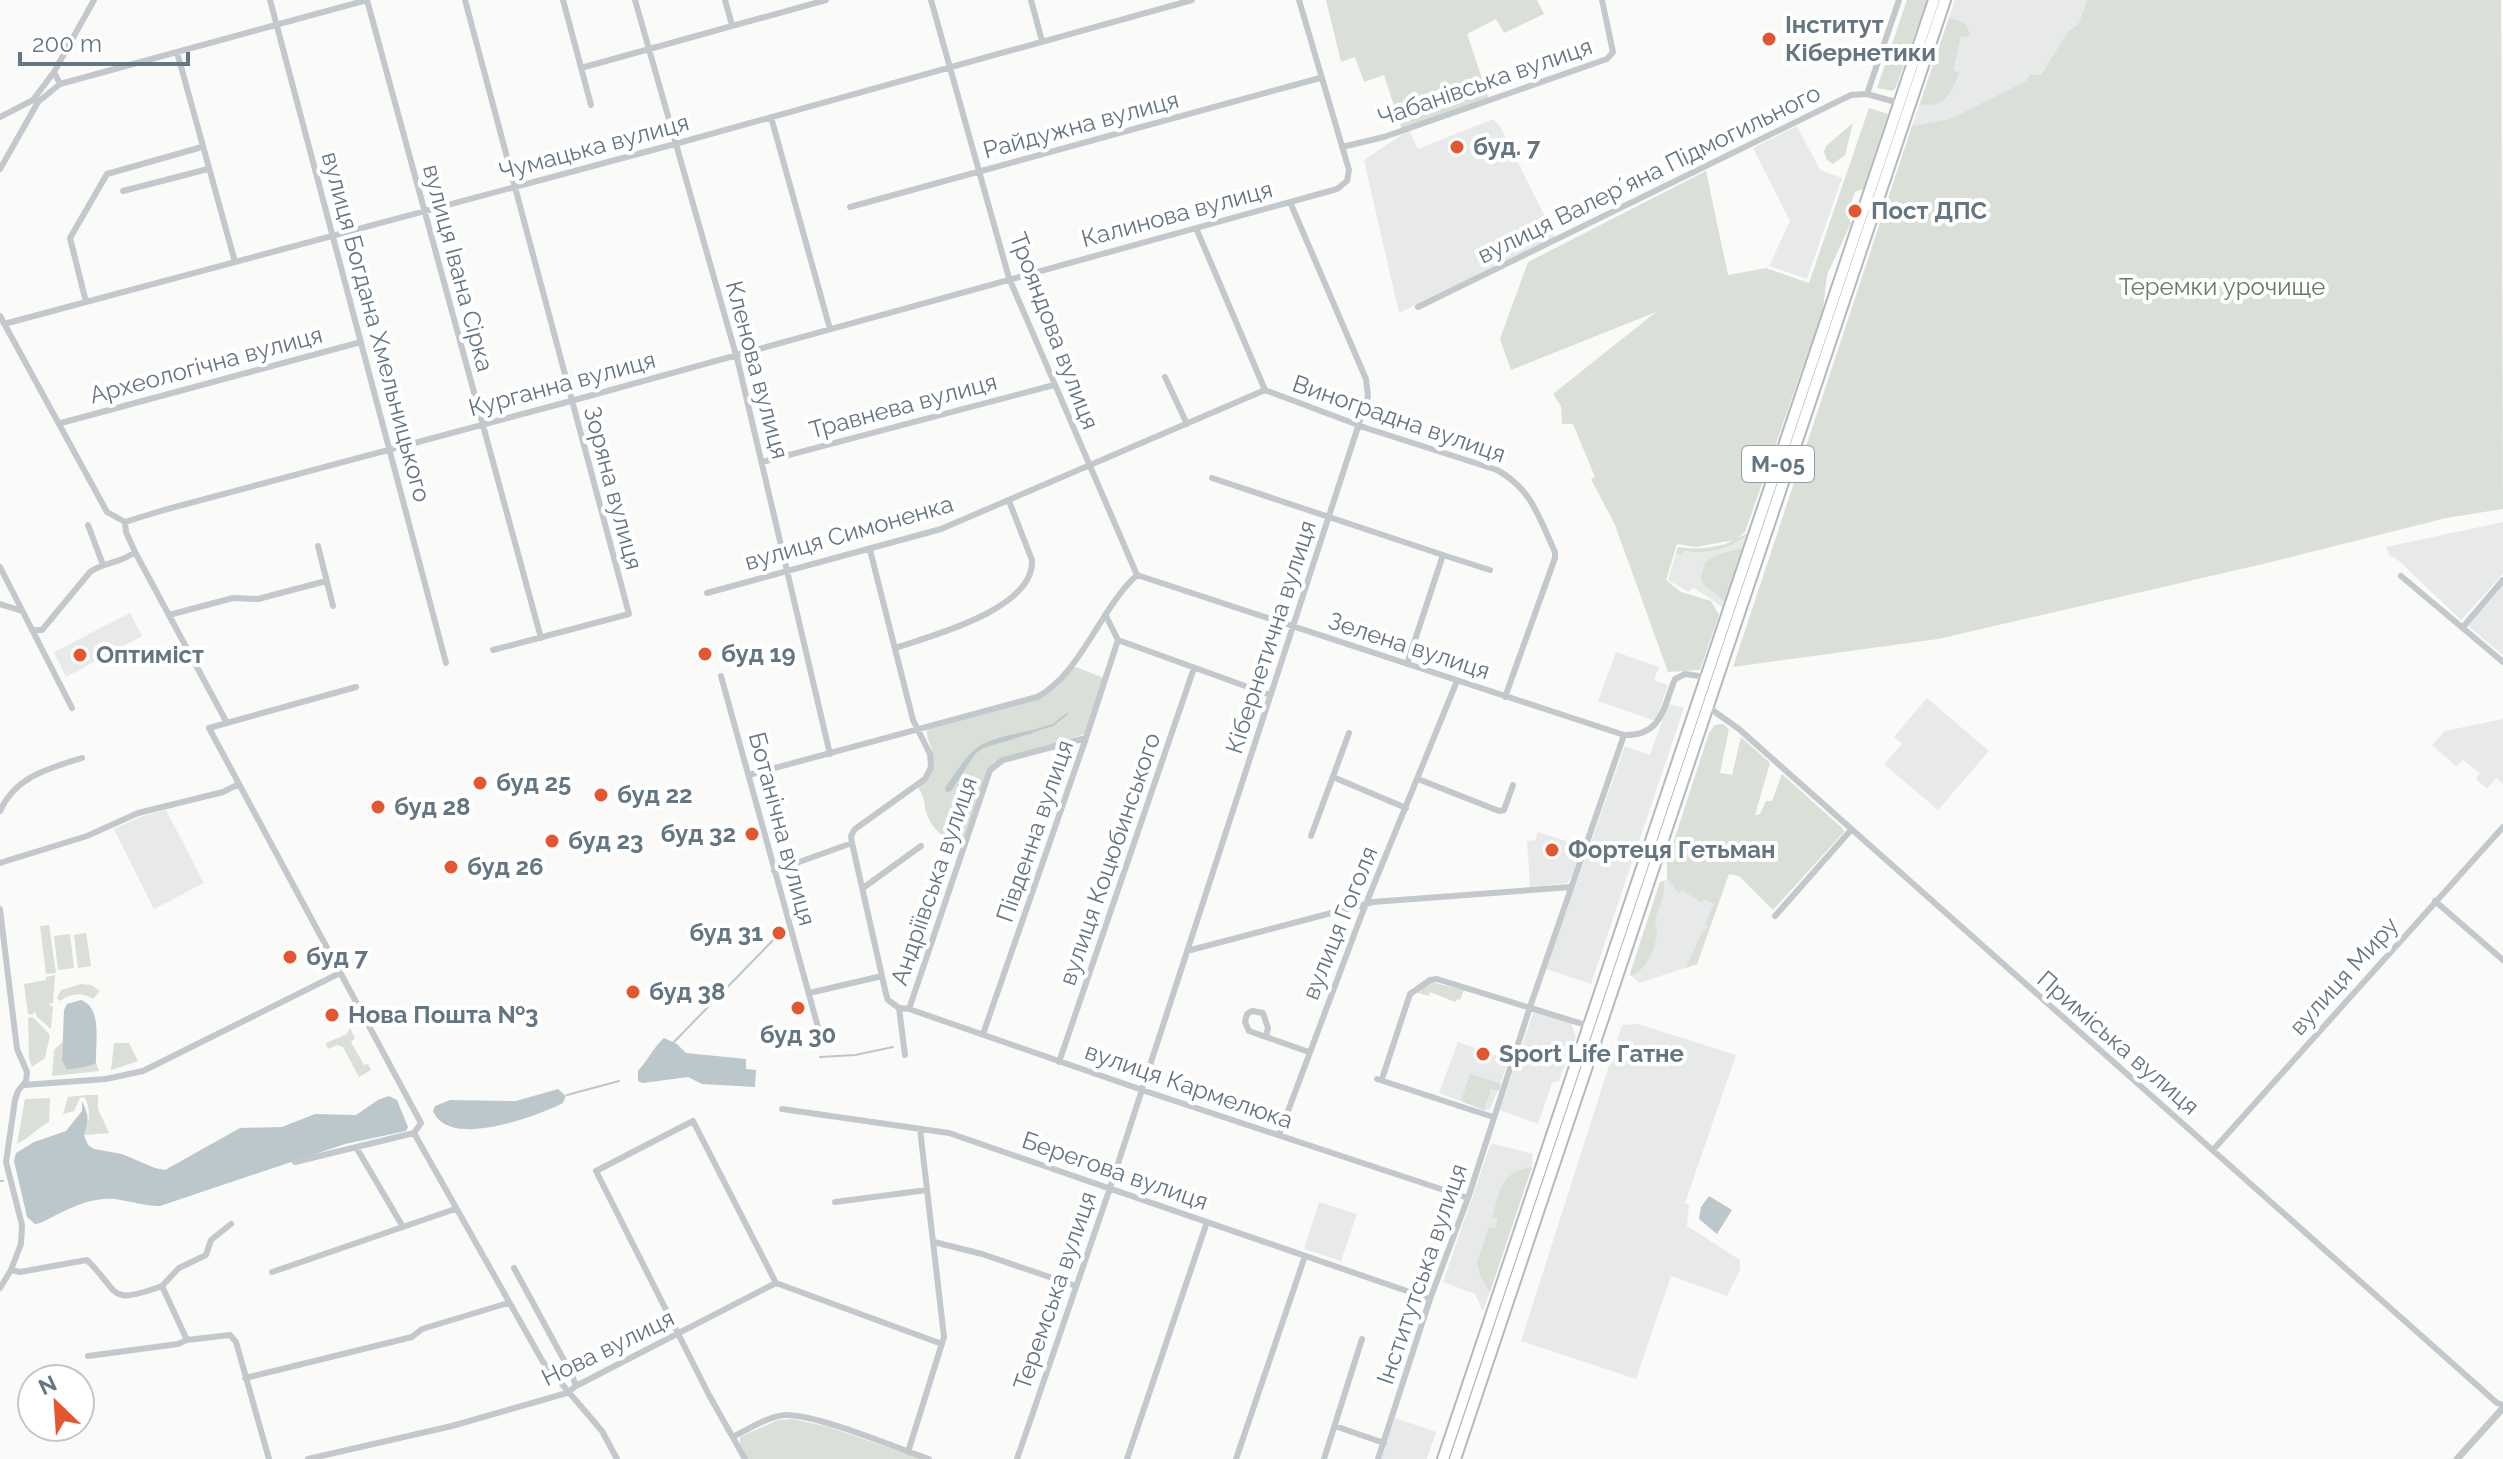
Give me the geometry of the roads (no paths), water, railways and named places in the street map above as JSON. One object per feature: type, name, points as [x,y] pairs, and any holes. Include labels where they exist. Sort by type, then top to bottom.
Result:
[{"type":"highway","name":"М-05","points":[[1455,1459],[1708,707],[1717,662],[1934,0]]},
{"type":"highway","name":"М-05","points":[[1443,1459],[1706,677],[1717,662],[1945,0]]},
{"type":"street","points":[[0,117],[33,100],[54,72],[94,0]]},
{"type":"street","name":"вулиця Богдана Хмельницького","points":[[270,0],[446,663]]},
{"type":"street","points":[[0,169],[38,102],[60,84],[367,0]]},
{"type":"street","name":"вулиця Івана Сірка","points":[[367,0],[541,638]]},
{"type":"street","name":"Зоряна вулиця","points":[[465,0],[629,614],[541,638]]},
{"type":"street","points":[[563,0],[591,105]]},
{"type":"street","name":"Кленова вулиця","points":[[635,0],[735,354],[830,754]]},
{"type":"street","points":[[725,0],[732,25]]},
{"type":"street","points":[[581,68],[826,0]]},
{"type":"street","name":"Трояндова вулиця","points":[[931,0],[1009,278],[1137,575]]},
{"type":"street","points":[[1031,0],[1042,41]]},
{"type":"street","name":"Чумацька вулиця","points":[[4,324],[675,144],[1192,0]]},
{"type":"street","points":[[1299,0],[1342,147]]},
{"type":"street","name":"Чабанівська вулиця","points":[[1342,147],[1384,137],[1607,59],[1613,52],[1602,0]]},
{"type":"street","points":[[1899,0],[1867,94],[1899,103]]},
{"type":"street","points":[[177,52],[235,262]]},
{"type":"street","points":[[54,72],[60,84]]},
{"type":"street","name":"Райдужна вулиця","points":[[850,207],[1320,78]]},
{"type":"street","name":"вулиця Валерʼяна Підмогильного","points":[[1418,307],[1851,95],[1867,94]]},
{"type":"street","points":[[771,117],[830,329]]},
{"type":"street","points":[[86,302],[70,238],[107,174],[202,147]]},
{"type":"street","name":"Калинова вулиця","points":[[1009,278],[1337,189],[1349,177],[1342,147]]},
{"type":"street","points":[[123,191],[208,169]]},
{"type":"street","name":"Кібернетична вулиця","points":[[1142,1089],[1368,396],[1366,379],[1290,202]]},
{"type":"street","points":[[1196,228],[1265,390]]},
{"type":"street","name":"Курганна вулиця","points":[[125,522],[1009,278]]},
{"type":"street","points":[[0,316],[107,512],[125,522],[135,552],[227,723]]},
{"type":"street","name":"Археологічна вулиця","points":[[61,423],[361,342]]},
{"type":"street","points":[[1165,377],[1187,424]]},
{"type":"street","name":"Травнева вулиця","points":[[762,462],[1054,385]]},
{"type":"street","name":"Виноградна вулиця","points":[[1089,468],[1265,390],[1359,426],[1497,470],[1514,479],[1528,494],[1555,558],[1505,697]]},
{"type":"street","name":"вулиця Симоненка","points":[[707,593],[941,529],[1089,468]]},
{"type":"street","points":[[1212,478],[1490,570]]},
{"type":"street","points":[[895,648],[987,615],[1005,603],[1022,584],[1032,569],[1032,560],[1009,501]]},
{"type":"street","points":[[88,525],[103,565]]},
{"type":"street","points":[[318,546],[333,606]]},
{"type":"street","points":[[870,550],[913,720],[930,754],[931,767],[925,779],[855,829],[851,836],[888,1000],[899,1008],[905,1055]]},
{"type":"street","points":[[32,630],[42,630],[90,572],[126,559],[135,552]]},
{"type":"street","points":[[1407,664],[1443,555]]},
{"type":"street","points":[[0,567],[72,708]]},
{"type":"street","points":[[749,775],[1037,697],[1048,691],[1137,575]]},
{"type":"street","name":"Зелена вулиця","points":[[1137,575],[1624,735]]},
{"type":"street","points":[[2401,576],[2503,662]]},
{"type":"street","points":[[2463,627],[2503,580]]},
{"type":"street","points":[[169,615],[233,598],[258,599],[326,581]]},
{"type":"street","points":[[0,604],[22,611]]},
{"type":"street","points":[[1106,616],[1118,640],[1270,695]]},
{"type":"street","points":[[493,650],[541,638]]},
{"type":"street","name":"Південна вулиця","points":[[983,1034],[1118,640]]},
{"type":"street","name":"вулиця Коцюбинського","points":[[1059,1062],[1194,668]]},
{"type":"street","points":[[1624,735],[1642,734],[1654,727],[1675,679],[1685,674],[1706,677]]},
{"type":"street","name":"Ботанічна вулиця","points":[[721,676],[818,1027]]},
{"type":"street","name":"вулиця Гоголя","points":[[1279,1135],[1367,903],[1457,681]]},
{"type":"street","points":[[295,1162],[414,1133],[421,1123],[209,728],[356,687]]},
{"type":"street","name":"Приміська вулиця","points":[[1708,707],[1726,718],[2503,1406]]},
{"type":"street","points":[[1311,836],[1349,733]]},
{"type":"street","name":"Інститутська вулиця","points":[[1378,1459],[1624,735]]},
{"type":"street","name":"Андріївська вулиця","points":[[909,1009],[990,770],[1003,760],[1086,738]]},
{"type":"street","points":[[0,811],[7,795],[24,781],[44,770],[82,758]]},
{"type":"street","points":[[1333,777],[1406,808]]},
{"type":"street","points":[[1418,779],[1499,811],[1504,810],[1513,785]]},
{"type":"street","points":[[0,863],[87,836],[138,813],[223,792],[239,784]]},
{"type":"street","name":"вулиця Миру","points":[[2213,1150],[2503,827]]},
{"type":"street","points":[[1775,916],[1851,830]]},
{"type":"street","points":[[774,871],[852,843]]},
{"type":"street","points":[[863,888],[921,846]]},
{"type":"street","points":[[1187,951],[1367,903],[1571,887]]},
{"type":"street","points":[[2435,901],[2503,960]]},
{"type":"street","points":[[0,909],[17,1049],[27,1072],[15,1100],[3,1162],[22,1225],[21,1244],[0,1288]]},
{"type":"street","points":[[24,1085],[106,1079],[143,1071],[340,973]]},
{"type":"street","points":[[809,993],[882,976]]},
{"type":"street","points":[[1493,1117],[1380,1078],[1410,994],[1430,980],[1437,979],[1589,1026]]},
{"type":"street","name":"вулиця Кармелюка","points":[[899,1008],[1468,1198]]},
{"type":"street","points":[[1266,1037],[1267,1018],[1263,1013],[1252,1011],[1247,1014],[1245,1022],[1249,1031],[1266,1037],[1309,1052]]},
{"type":"street","name":"Теремська вулиця","points":[[1017,1459],[1142,1089]]},
{"type":"street","name":"Берегова вулиця","points":[[782,1109],[949,1133],[1430,1299]]},
{"type":"street","points":[[745,1459],[596,1171],[693,1121],[776,1283],[942,1344]]},
{"type":"street","points":[[908,1452],[944,1331],[920,1129]]},
{"type":"street","points":[[414,1133],[543,1362],[602,1431],[617,1459]]},
{"type":"street","points":[[356,1147],[403,1227]]},
{"type":"street","points":[[835,1202],[927,1190]]},
{"type":"street","points":[[272,1272],[455,1209]]},
{"type":"street","points":[[1127,1459],[1207,1222]]},
{"type":"street","points":[[11,1270],[20,1272],[87,1260],[114,1292],[133,1296],[162,1286],[179,1268],[206,1255],[211,1240],[231,1224]]},
{"type":"street","points":[[934,1242],[982,1254],[1076,1286]]},
{"type":"street","points":[[1236,1459],[1305,1256]]},
{"type":"street","points":[[514,1268],[576,1386]]},
{"type":"street","name":"Нова вулиця","points":[[308,1459],[452,1426],[567,1393],[776,1283]]},
{"type":"street","points":[[162,1286],[187,1340]]},
{"type":"street","points":[[245,1378],[412,1337],[422,1329],[508,1303]]},
{"type":"street","points":[[88,1356],[230,1335],[236,1342],[269,1459]]},
{"type":"street","name":"Інститутська вулиця","points":[[1324,1459],[1362,1339]]},
{"type":"street","points":[[2457,1459],[2503,1406]]},
{"type":"street","points":[[733,1437],[777,1417],[793,1416],[929,1459]]},
{"type":"street","points":[[1335,1426],[1384,1443]]},
{"type":"waterway","points":[[1033,731],[1053,725],[1067,714]]},
{"type":"waterway","points":[[672,1044],[780,933]]},
{"type":"waterway","points":[[820,1057],[855,1055],[893,1047]]},
{"type":"waterway","points":[[567,1095],[619,1081]]},
{"type":"place","name":"Інститут Кібернетики","points":[[1769,39]]},
{"type":"place","name":"буд. 7","points":[[1457,147]]},
{"type":"place","name":"Пост ДПС","points":[[1855,211]]},
{"type":"place","name":"буд 19","points":[[705,654]]},
{"type":"place","name":"Оптиміст","points":[[80,655]]},
{"type":"place","name":"буд 25","points":[[480,783]]},
{"type":"place","name":"буд 22","points":[[601,795]]},
{"type":"place","name":"буд 28","points":[[378,807]]},
{"type":"place","name":"буд 32","points":[[752,834]]},
{"type":"place","name":"буд 23","points":[[552,841]]},
{"type":"place","name":"Фортеця Гетьман","points":[[1552,850]]},
{"type":"place","name":"буд 26","points":[[451,867]]},
{"type":"place","name":"буд 31","points":[[779,933]]},
{"type":"place","name":"буд 7","points":[[290,957]]},
{"type":"place","name":"буд 38","points":[[633,992]]},
{"type":"place","name":"буд 30","points":[[798,1008]]},
{"type":"place","name":"Нова Пошта №3","points":[[332,1015]]},
{"type":"place","name":"Sport Life Гатне","points":[[1483,1054]]},
{"type":"park label","name":"Теремки урочище","points":[[2222,287]]}]
